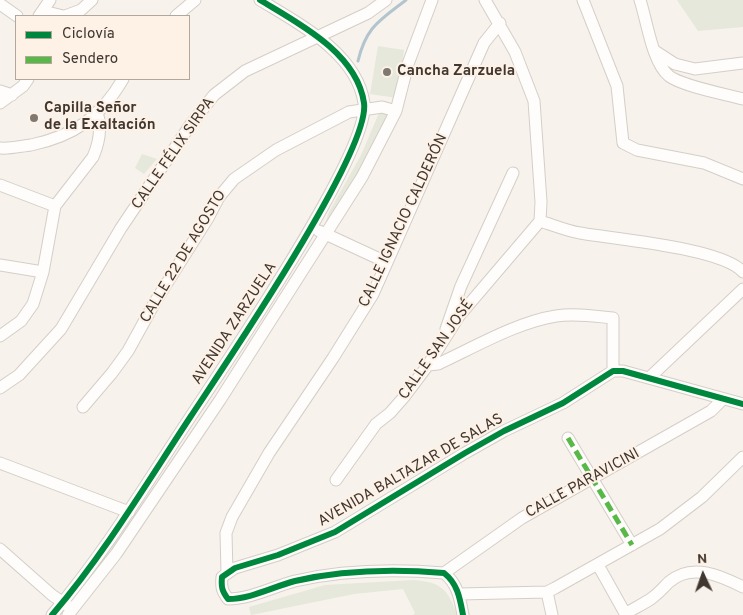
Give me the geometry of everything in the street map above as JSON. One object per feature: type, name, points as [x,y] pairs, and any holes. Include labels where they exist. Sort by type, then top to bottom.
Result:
[{"type":"street","points":[[41,14],[50,0]]},
{"type":"street","points":[[67,15],[81,10],[92,0]]},
{"type":"street","points":[[177,15],[195,0]]},
{"type":"street","points":[[260,0],[286,15],[315,37],[332,46],[343,57],[363,97],[364,108],[382,107],[396,111]]},
{"type":"street","name":"CALLE FÉLIX SIRPA","points":[[0,388],[19,375],[61,329],[121,228],[191,124],[214,95],[245,71],[368,13],[386,0]]},
{"type":"street","name":"AVENIDA ZARZUELA","points":[[52,615],[68,609],[116,554],[220,400],[324,234],[362,178],[396,111],[408,64],[432,0]]},
{"type":"street","points":[[485,0],[500,23],[525,73],[534,101],[541,202],[540,221],[579,233],[661,245],[707,256],[732,263],[743,272]]},
{"type":"street","points":[[583,0],[616,86],[623,143],[637,150],[704,164],[743,179]]},
{"type":"street","points":[[640,0],[660,65],[669,76],[713,91],[743,98]]},
{"type":"street","points":[[0,4],[16,15]]},
{"type":"street","name":"CALLE IGNACIO CALDERÓN","points":[[228,573],[226,533],[232,517],[269,453],[373,294],[484,43],[500,23]]},
{"type":"street","points":[[655,51],[675,64],[694,69],[743,63]]},
{"type":"street","points":[[0,103],[12,95],[27,80]]},
{"type":"street","points":[[0,148],[25,146],[56,139],[84,126],[122,80]]},
{"type":"street","points":[[0,91],[12,95]]},
{"type":"street","name":"AVENIDA ZARZUELA","points":[[68,609],[237,346],[311,226],[346,161],[357,134],[364,108]]},
{"type":"street","name":"CALLE 22 DE AGOSTO","points":[[83,407],[112,373],[128,350],[155,302],[228,185],[276,150],[349,112],[364,108]]},
{"type":"street","points":[[0,336],[16,325],[33,304],[43,272],[54,206],[92,157],[100,130],[97,112]]},
{"type":"street","points":[[448,332],[446,324],[461,286],[513,173]]},
{"type":"street","points":[[0,185],[54,206]]},
{"type":"street","name":"CALLE SAN JOSÉ","points":[[336,480],[376,424],[404,397],[428,365],[448,332],[477,294],[540,221]]},
{"type":"street","points":[[311,226],[324,234],[386,262]]},
{"type":"street","points":[[0,265],[43,272]]},
{"type":"street","points":[[649,378],[743,289]]},
{"type":"street","points":[[428,365],[438,364],[518,328],[554,316],[569,315],[613,318],[613,371],[622,371],[743,404]]},
{"type":"street","name":"AVENIDA BALTAZAR DE SALAS","points":[[228,573],[235,568],[278,555],[335,532],[465,453],[504,431],[563,403],[613,371]]},
{"type":"street","name":"CALLE PARAVICINI","points":[[444,573],[522,518],[711,411],[723,399]]},
{"type":"street","points":[[568,438],[632,545]]},
{"type":"street","points":[[459,594],[547,592],[660,529],[702,496],[743,457]]},
{"type":"street","points":[[0,464],[129,512]]},
{"type":"street","points":[[0,550],[68,609]]},
{"type":"street","points":[[598,565],[625,614],[653,597],[670,581],[689,573],[701,571],[710,573],[743,587]]},
{"type":"street","points":[[228,573],[222,576],[221,588],[228,599],[242,599],[295,581],[347,574],[389,571],[444,573],[454,582],[459,594],[463,615]]},
{"type":"street","points":[[547,592],[552,615]]},
{"type":"shaded area","points":[[677,0],[743,0],[743,27],[698,31]]},
{"type":"shaded area","name":"Cancha Zarzuela","points":[[378,46],[404,50],[397,98],[370,94]]},
{"type":"shaded area","points":[[386,112],[390,115],[330,223],[326,221],[329,212],[361,155],[379,113]]},
{"type":"shaded area","points":[[142,154],[157,159],[144,174],[135,168]]},
{"type":"shaded area","points":[[413,580],[430,583],[442,588],[450,598],[457,615],[413,615],[415,613],[403,589],[354,594],[251,615],[249,607],[325,585]]},
{"type":"waterway","points":[[358,61],[361,49],[370,32],[381,20],[406,0]]},
{"type":"marked path","points":[[568,438],[632,545]]},
{"type":"cycle path","points":[[52,615],[90,567],[124,518],[262,308],[321,210],[345,165],[360,128],[364,103],[359,85],[350,69],[324,41],[260,0]]},
{"type":"cycle path","points":[[463,615],[455,587],[444,573],[388,571],[313,577],[253,595],[228,599],[222,589],[222,577],[235,568],[278,555],[335,532],[465,453],[504,431],[563,403],[613,371],[623,371],[743,404]]},
{"type":"place","name":"Cancha Zarzuela","points":[[387,72]]},
{"type":"place","name":"Capilla Señor de la Exaltación","points":[[34,118]]}]
